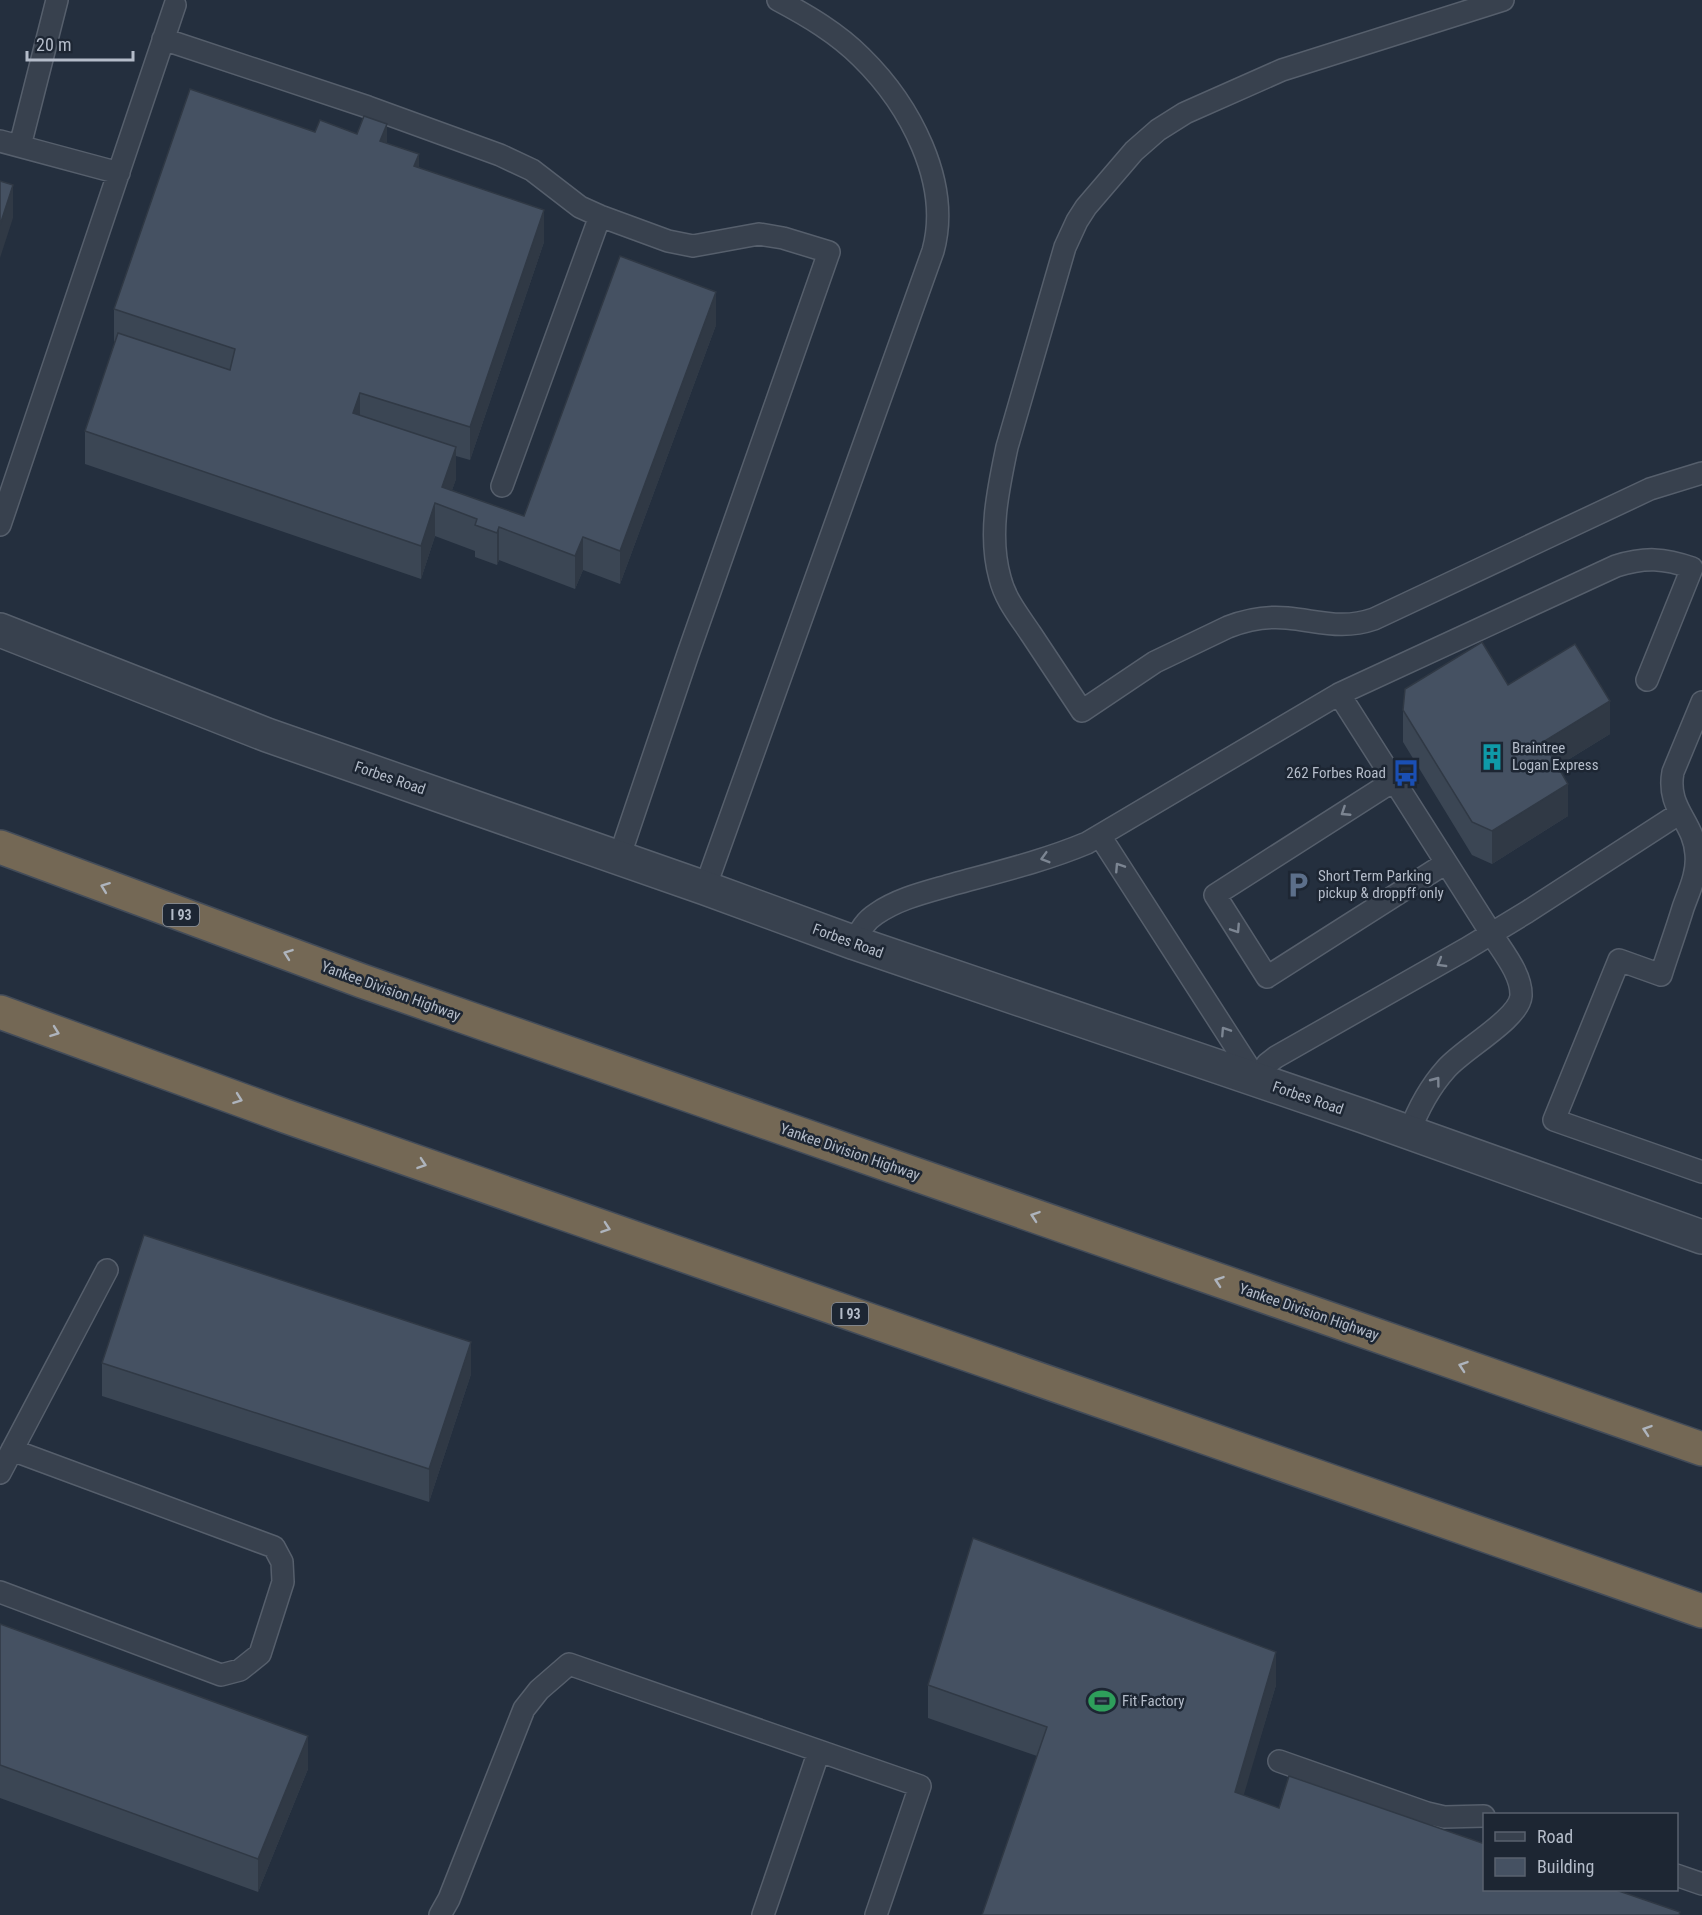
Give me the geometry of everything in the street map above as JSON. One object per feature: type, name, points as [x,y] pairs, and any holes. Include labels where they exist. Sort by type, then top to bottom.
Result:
[{"type":"highway","name":"Yankee Division Highway","points":[[0,847],[362,981],[1702,1449]]},
{"type":"highway","name":"I 93","points":[[0,1012],[285,1116],[1702,1611]]},
{"type":"street","name":"Forbes Road","points":[[0,630],[227,721],[705,888],[855,944],[1409,1132],[1702,1237]]},
{"type":"lane","points":[[57,0],[10,144],[119,173]]},
{"type":"lane","points":[[705,888],[933,251],[937,229],[937,197],[927,158],[917,135],[892,93],[861,56],[842,39],[778,0]]},
{"type":"lane","points":[[1503,0],[1282,70],[1185,113],[1145,140],[1086,207],[1065,247],[1005,455],[994,521],[996,563],[1004,592],[1082,711],[1155,662],[1234,625],[1270,617],[1286,617],[1333,625],[1362,623],[1650,489],[1702,473]]},
{"type":"lane","points":[[0,525],[175,5]]},
{"type":"lane","points":[[164,39],[368,107],[491,152],[532,170],[580,207],[680,245],[693,246],[759,234],[783,238],[829,252],[619,858]]},
{"type":"lane","points":[[502,486],[600,216]]},
{"type":"lane","points":[[855,944],[859,932],[874,914],[899,901],[1055,855],[1100,836],[1340,694],[1602,572],[1629,562],[1672,561],[1692,568],[1647,680]]},
{"type":"lane","points":[[1340,694],[1491,933],[1519,982],[1521,996],[1516,1008],[1500,1025],[1455,1058],[1444,1070],[1426,1095],[1409,1132]]},
{"type":"lane","points":[[1702,702],[1673,772],[1671,793],[1694,842],[1695,872],[1661,975],[1619,960],[1554,1120],[1702,1172]]},
{"type":"lane","points":[[1395,780],[1215,895],[1267,977],[1446,862]]},
{"type":"lane","points":[[1100,836],[1257,1080],[1267,1064],[1276,1057],[1491,933],[1680,813]]},
{"type":"lane","points":[[0,1473],[107,1270]]},
{"type":"lane","points":[[0,1592],[221,1675],[240,1670],[260,1654],[282,1582],[282,1562],[274,1547],[12,1450]]},
{"type":"lane","points":[[440,1915],[449,1899],[524,1709],[539,1690],[569,1664],[920,1786],[876,1915]]},
{"type":"lane","points":[[763,1915],[819,1751]]},
{"type":"lane","points":[[1279,1761],[1427,1813],[1453,1817],[1483,1816]]},
{"type":"lane","points":[[1678,1875],[1702,1884]]},
{"type":"building","points":[[190,89],[315,132],[320,120],[357,134],[364,116],[387,124],[380,141],[419,154],[414,166],[544,210],[470,427],[360,393],[353,413],[456,447],[442,487],[524,516],[620,256],[716,292],[620,551],[583,537],[575,556],[499,527],[497,533],[475,525],[477,519],[435,503],[421,546],[85,431],[118,333],[230,370],[235,349],[114,309]]},
{"type":"building","points":[[0,181],[13,185],[0,225]]},
{"type":"building","name":"Braintree Logan Express","points":[[1482,642],[1508,685],[1575,644],[1610,701],[1543,742],[1568,784],[1492,831],[1472,822],[1403,710],[1405,689]]},
{"type":"building","points":[[144,1235],[471,1342],[429,1469],[102,1363]]},
{"type":"building","points":[[973,1538],[1276,1652],[1235,1792],[1279,1808],[1289,1776],[1483,1843],[1483,1891],[1619,1891],[1680,1912],[1679,1915],[982,1915],[1047,1727],[928,1685]]},
{"type":"building","points":[[0,1624],[308,1736],[258,1859],[0,1765]]},
{"type":"place","name":"Braintree Logan Express","points":[[1492,757]]},
{"type":"place","name":"262 Forbes Road","points":[[1406,773]]},
{"type":"place","name":"Short Term Parking pickup & droppff only","points":[[1298,885]]},
{"type":"place","name":"Fit Factory","points":[[1102,1701]]}]
